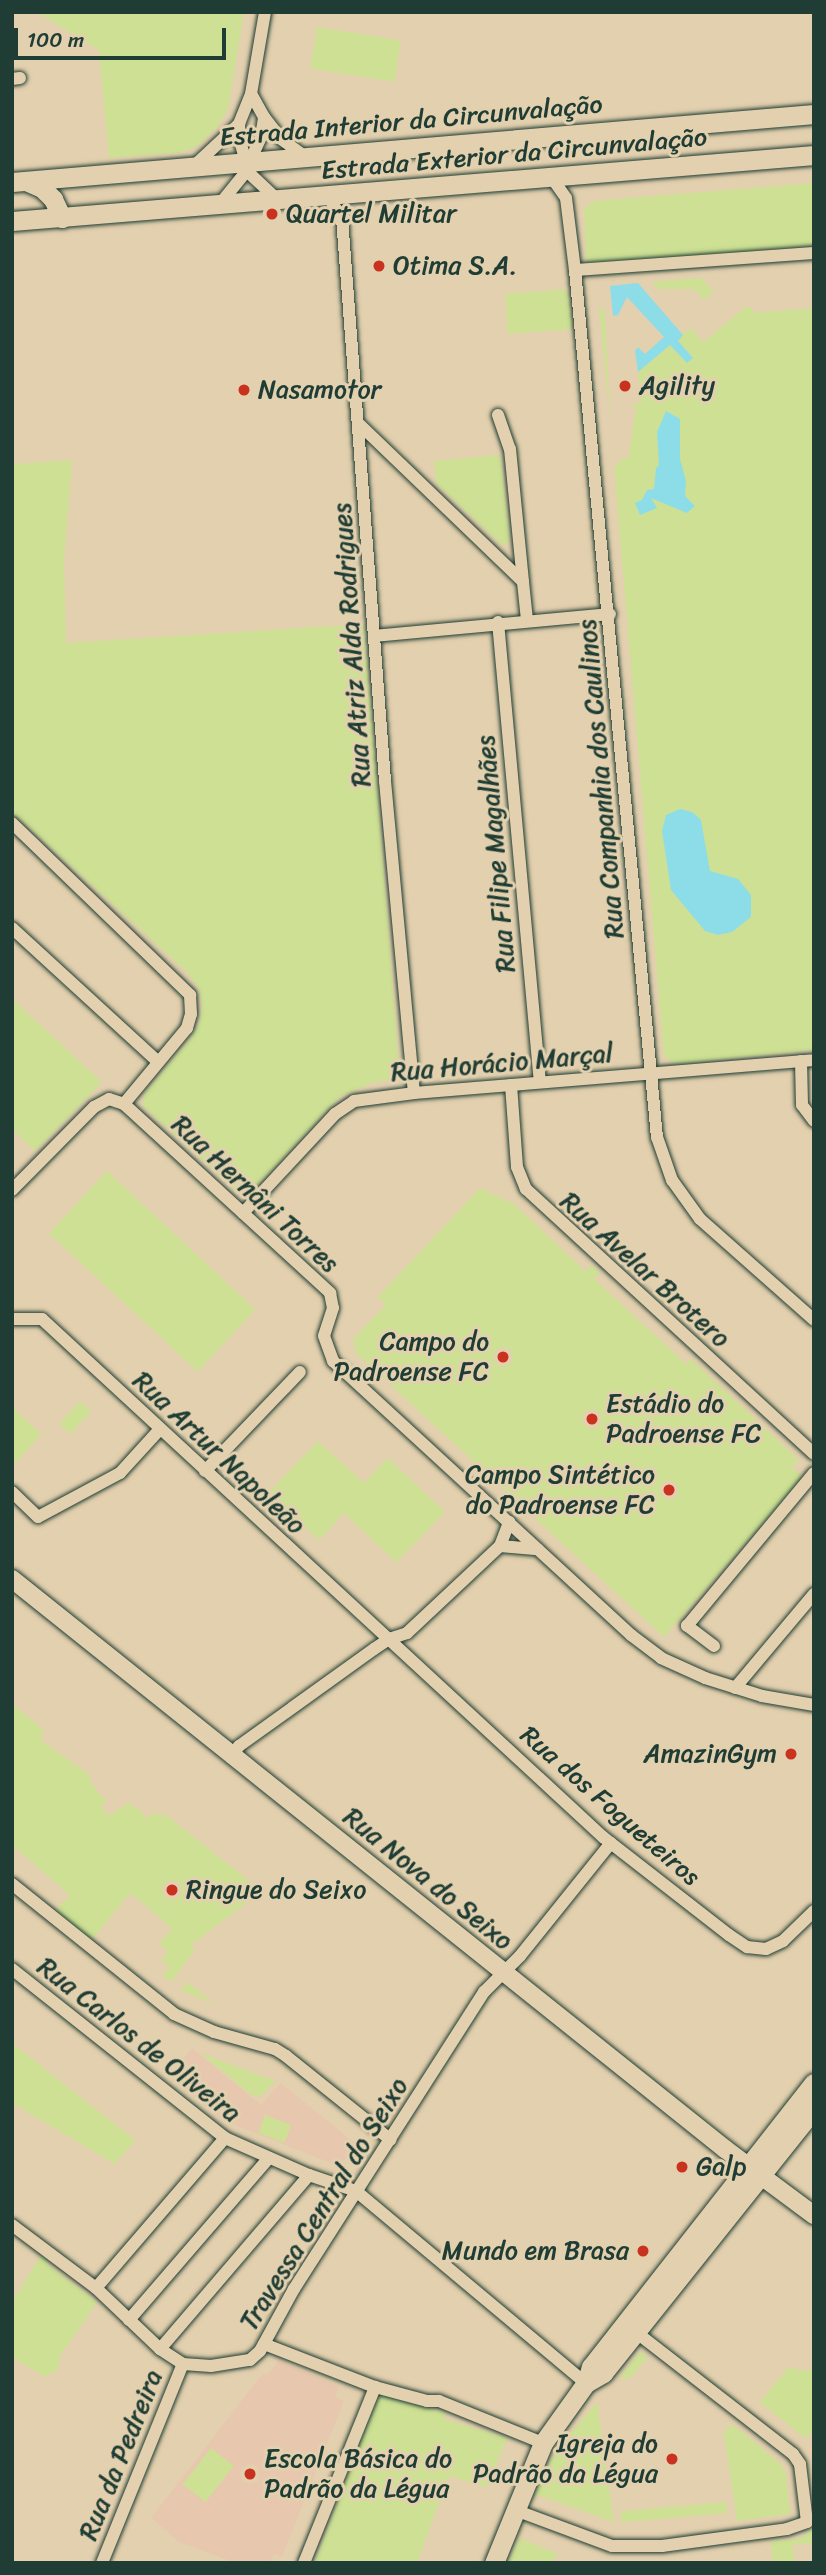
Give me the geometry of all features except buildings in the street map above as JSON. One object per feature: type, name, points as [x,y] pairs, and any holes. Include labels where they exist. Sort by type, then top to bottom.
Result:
[{"type":"main road","name":"Estrada Interior da Circunvalação","points":[[17,185],[304,156],[814,114]]},
{"type":"main road","name":"Estrada Exterior da Circunvalação","points":[[12,221],[814,155]]},
{"type":"main road","points":[[17,185],[42,188],[53,199],[62,218]]},
{"type":"main road","name":"Rua Nova do Seixo","points":[[12,1579],[502,1973],[754,2172],[814,2215]]},
{"type":"main road","points":[[586,2383],[603,2373],[636,2332],[754,2172],[814,2083]]},
{"type":"main road","points":[[494,2563],[543,2443],[586,2383],[598,2356],[754,2172],[814,2109]]},
{"type":"street","points":[[194,166],[239,124],[251,94],[265,12]]},
{"type":"street","points":[[251,94],[264,117],[292,149],[304,156]]},
{"type":"street","points":[[219,205],[240,180],[257,149],[264,117]]},
{"type":"street","points":[[239,124],[241,151],[253,178],[278,200]]},
{"type":"street","name":"Rua Companhia dos Caulinos","points":[[552,178],[566,198],[575,270],[610,614],[649,1073],[660,1148],[667,1169],[681,1194],[712,1232],[814,1320]]},
{"type":"street","name":"Rua Atriz Alda Rodrigues","points":[[328,197],[342,218],[374,636],[414,1093]]},
{"type":"street","points":[[575,270],[814,253]]},
{"type":"street","points":[[498,415],[510,449],[527,620]]},
{"type":"street","points":[[358,423],[523,582]]},
{"type":"street","points":[[374,636],[498,622],[610,614]]},
{"type":"street","name":"Rua Filipe Magalhães","points":[[498,622],[540,1082]]},
{"type":"street","points":[[12,823],[190,995],[191,1014],[187,1028],[124,1104],[109,1099],[94,1107],[12,1191]]},
{"type":"street","points":[[12,928],[158,1062]]},
{"type":"street","points":[[807,1060],[802,1105],[814,1121]]},
{"type":"street","name":"Rua Horácio Marçal","points":[[243,1213],[347,1104],[414,1093],[807,1060]]},
{"type":"street","name":"Rua Avelar Brotero","points":[[510,1085],[517,1167],[526,1189],[814,1454]]},
{"type":"street","name":"Rua Hernâni Torres","points":[[124,1104],[330,1293],[333,1308],[324,1336],[333,1361],[509,1522]]},
{"type":"street","name":"Rua Artur Napoleão","points":[[12,1319],[42,1319],[389,1639]]},
{"type":"street","points":[[205,1471],[300,1372]]},
{"type":"street","points":[[12,1492],[38,1517],[120,1473],[160,1429]]},
{"type":"street","points":[[714,1646],[687,1626],[814,1473]]},
{"type":"street","points":[[232,1756],[239,1746],[389,1639],[407,1633],[500,1546],[509,1522],[645,1647],[693,1673],[735,1688],[814,1705]]},
{"type":"street","points":[[500,1546],[539,1549]]},
{"type":"street","points":[[735,1688],[814,1594]]},
{"type":"street","name":"Rua dos Fogueteiros","points":[[389,1639],[611,1843],[747,1947],[766,1949],[783,1941],[814,1911]]},
{"type":"street","name":"Travessa Central do Seixo","points":[[183,2364],[211,2366],[247,2361],[256,2355],[294,2288],[484,1992],[520,1956],[611,1843]]},
{"type":"street","points":[[12,1884],[174,2014],[205,2029],[275,2049],[391,2140]]},
{"type":"street","name":"Rua Carlos de Oliveira","points":[[12,1969],[225,2138],[309,2175],[356,2191]]},
{"type":"street","points":[[96,2288],[225,2138]]},
{"type":"street","points":[[129,2320],[269,2158]]},
{"type":"street","points":[[160,2349],[309,2175]]},
{"type":"street","points":[[356,2191],[586,2383]]},
{"type":"street","points":[[12,2225],[96,2288],[160,2349],[183,2364]]},
{"type":"street","points":[[515,2510],[612,2546],[662,2546],[787,2529],[807,2522],[800,2464],[793,2454],[636,2332]]},
{"type":"street","points":[[264,2344],[375,2386],[427,2401],[439,2401],[543,2443]]},
{"type":"street","name":"Rua da Pedreira","points":[[102,2563],[183,2364]]},
{"type":"street","points":[[304,2563],[375,2386]]},
{"type":"shaded area","points":[[192,2048],[261,2105],[281,2083],[357,2145],[339,2166],[224,2121],[169,2076]]},
{"type":"shaded area","name":"Escola Básica do Padrão da Légua","points":[[279,2360],[339,2387],[335,2397],[344,2401],[282,2557],[274,2554],[270,2563],[236,2563],[179,2542],[151,2518],[263,2373],[267,2375]]},
{"type":"green space","points":[[37,12],[244,12],[228,109],[217,127],[198,146],[178,153],[109,158],[99,50]]},
{"type":"green space","points":[[317,27],[401,40],[394,82],[310,68]]},
{"type":"green space","points":[[814,183],[814,245],[651,261],[591,263],[586,259],[584,209],[593,201]]},
{"type":"green space","points":[[702,278],[714,292],[704,300],[694,289],[658,289],[652,282]]},
{"type":"green space","points":[[565,289],[569,297],[572,329],[508,334],[505,294]]},
{"type":"green space","points":[[746,307],[752,307],[753,313],[814,308],[814,1050],[674,1064],[664,1056],[614,466],[619,465],[619,459],[628,458],[636,407],[631,404],[641,402],[638,372],[670,345],[688,363],[693,358],[678,341],[682,334],[691,328],[703,342]]},
{"type":"green space","points":[[599,308],[604,308],[605,317],[610,417]]},
{"type":"green space","points":[[500,455],[510,539],[503,546],[436,483],[434,461]]},
{"type":"green space","points":[[72,460],[64,562],[66,643],[364,624],[400,1079],[374,1082],[339,1097],[250,1193],[238,1194],[143,1106],[144,1094],[190,1039],[200,1021],[202,1005],[199,989],[187,972],[12,812],[12,464]]},
{"type":"green space","points":[[12,999],[102,1082],[35,1151],[12,1129]]},
{"type":"green space","points":[[107,1171],[255,1309],[197,1372],[49,1233]]},
{"type":"green space","name":"Estádio do Padroense FC","points":[[480,1188],[513,1203],[585,1271],[592,1265],[600,1273],[594,1279],[686,1364],[691,1359],[799,1460],[792,1467],[802,1477],[664,1637],[355,1352],[354,1338],[386,1305],[378,1297]]},
{"type":"green space","points":[[80,1401],[91,1411],[70,1434],[59,1424]]},
{"type":"green space","points":[[12,1407],[41,1434],[16,1462],[12,1459]]},
{"type":"green space","points":[[318,1441],[364,1483],[388,1458],[445,1512],[396,1562],[344,1513],[319,1540],[268,1493]]},
{"type":"green space","points":[[12,1704],[44,1730],[40,1740],[91,1776],[89,1780],[106,1802],[101,1807],[109,1816],[129,1803],[143,1813],[144,1818],[154,1813],[167,1816],[262,1891],[191,1945],[195,1950],[171,1982],[163,1976],[169,1967],[162,1961],[168,1951],[159,1944],[172,1929],[156,1914],[130,1893],[91,1941],[56,1910],[70,1895],[12,1845]]},
{"type":"green space","points":[[187,1982],[213,2003],[181,1991]]},
{"type":"green space","points":[[12,2043],[135,2140],[115,2164],[12,2103]]},
{"type":"green space","points":[[200,2053],[274,2082],[260,2097],[256,2094],[254,2097]]},
{"type":"green space","points":[[265,2115],[291,2125],[284,2143],[258,2133]]},
{"type":"green space","points":[[42,2253],[49,2258],[48,2265],[97,2302],[60,2356],[58,2369],[45,2377],[12,2357],[12,2303]]},
{"type":"green space","points":[[640,2352],[648,2357],[630,2378],[619,2378]]},
{"type":"green space","points":[[788,2368],[814,2371],[814,2429],[806,2439],[760,2402]]},
{"type":"green space","points":[[379,2395],[445,2413],[444,2419],[507,2438],[487,2487],[449,2476],[417,2563],[314,2563]]},
{"type":"green space","points":[[597,2402],[614,2522],[535,2494],[555,2452]]},
{"type":"green space","points":[[732,2424],[781,2464],[786,2474],[790,2514],[737,2521],[724,2433]]},
{"type":"green space","points":[[211,2448],[234,2466],[206,2502],[183,2484]]},
{"type":"green space","points":[[726,2502],[727,2513],[621,2522],[620,2511]]},
{"type":"green space","points":[[814,2525],[814,2543],[792,2545],[795,2563],[773,2563],[771,2541],[798,2539],[807,2534]]},
{"type":"green space","points":[[520,2538],[558,2554],[550,2563],[507,2563]]},
{"type":"water","points":[[638,283],[683,335],[678,341],[693,358],[687,363],[670,345],[638,372],[635,351],[638,347],[645,354],[664,337],[627,297],[618,315],[613,316],[610,286]]},
{"type":"water","points":[[666,411],[680,419],[680,459],[686,481],[685,496],[695,506],[687,513],[651,498],[657,508],[640,515],[635,503],[642,500],[647,490],[654,489],[656,468],[659,465],[657,432]]},
{"type":"water","points":[[680,809],[692,812],[701,820],[710,871],[738,879],[751,895],[751,917],[732,932],[718,935],[705,931],[671,890],[662,831],[666,815]]},
{"type":"place","name":"Quartel Militar","points":[[272,214]]},
{"type":"place","name":"Otima S.A.","points":[[379,266]]},
{"type":"place","name":"Agility","points":[[625,386]]},
{"type":"place","name":"Nasamotor","points":[[244,390]]},
{"type":"place","name":"Campo do Padroense FC","points":[[503,1357]]},
{"type":"place","name":"Estádio do Padroense FC","points":[[592,1419]]},
{"type":"place","name":"Campo Sintético do Padroense FC","points":[[669,1490]]},
{"type":"place","name":"AmazinGym","points":[[791,1754]]},
{"type":"place","name":"Ringue do Seixo","points":[[172,1890]]},
{"type":"place","name":"Galp","points":[[682,2167]]},
{"type":"place","name":"Mundo em Brasa","points":[[643,2251]]},
{"type":"place","name":"Igreja do Padrão da Légua","points":[[672,2459]]},
{"type":"place","name":"Escola Básica do Padrão da Légua","points":[[250,2474]]}]
